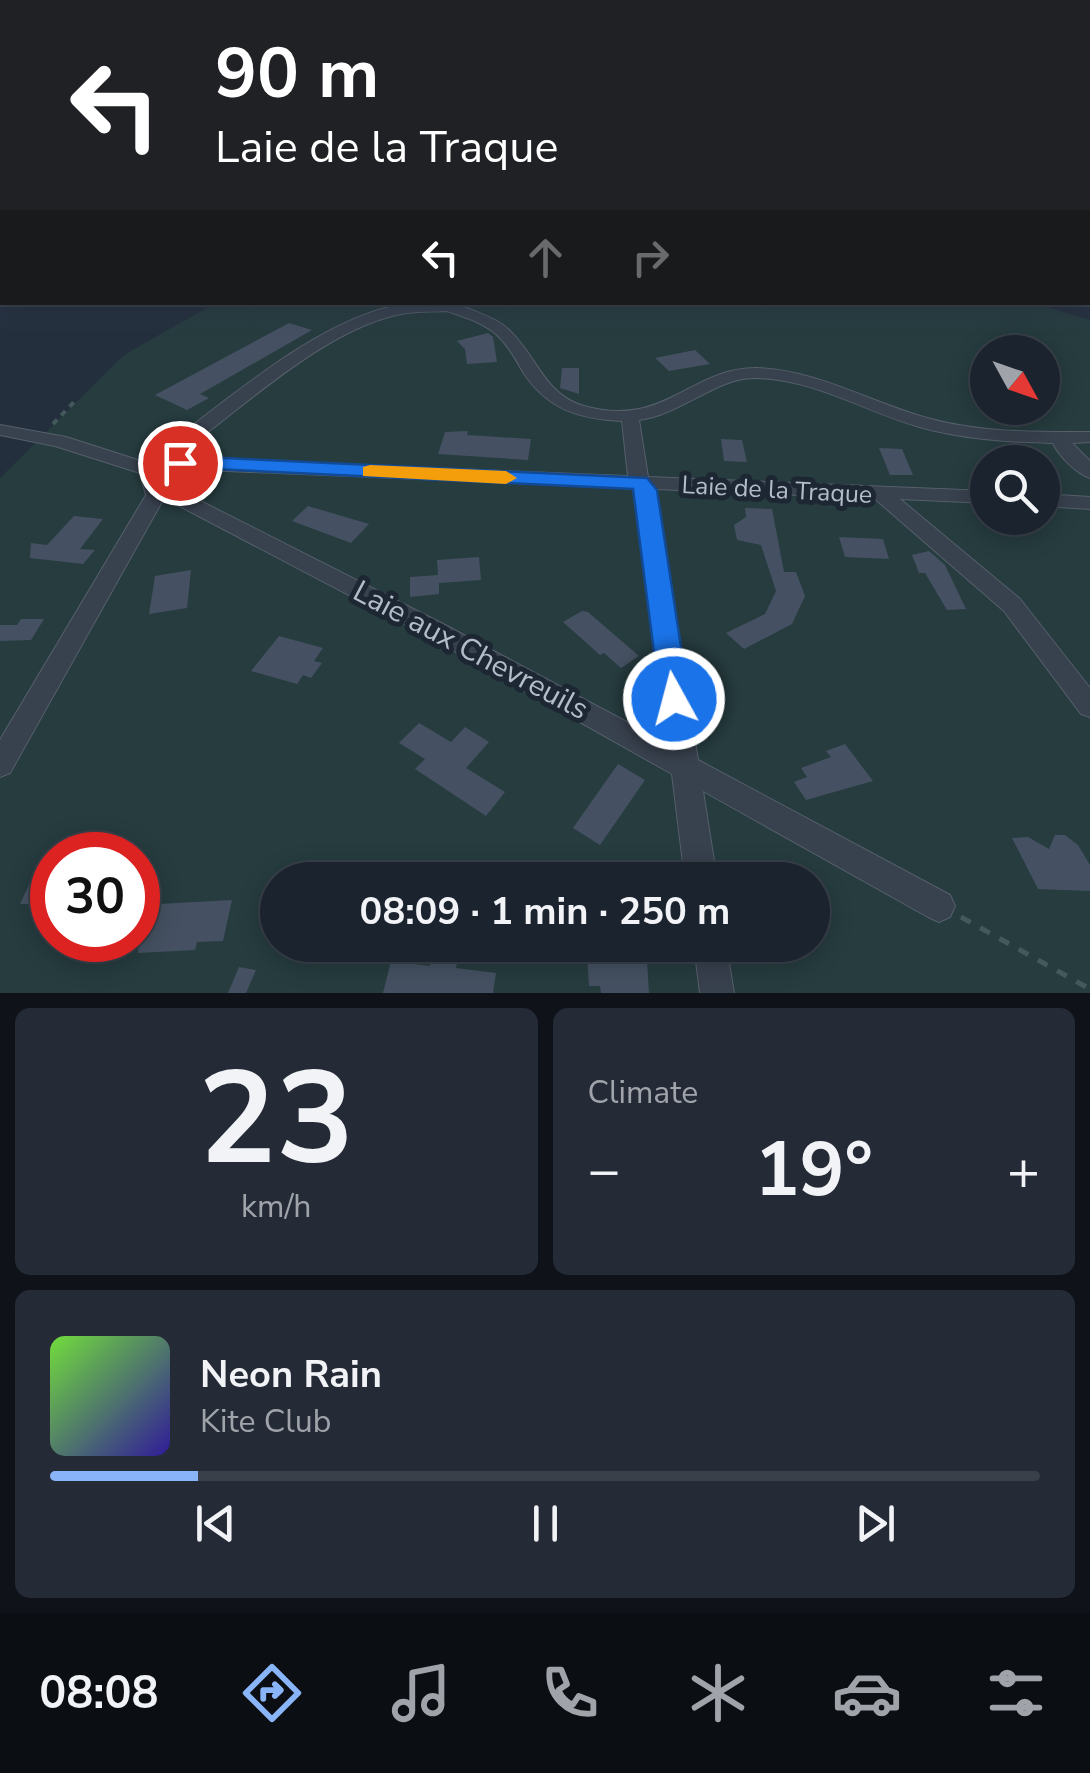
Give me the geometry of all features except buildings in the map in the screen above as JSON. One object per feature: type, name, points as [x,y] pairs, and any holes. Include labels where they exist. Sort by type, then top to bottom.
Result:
[{"type":"street","points":[[0,765],[156,494],[147,469],[337,334],[368,319],[413,308],[448,306],[475,314],[522,352],[537,386],[551,400],[586,412],[630,416],[677,404],[726,377],[759,372],[944,428],[1090,437]]},
{"type":"street","points":[[630,416],[639,483],[646,490],[698,862]]},
{"type":"street","name":"Laie aux Chevreuils","points":[[0,430],[59,441],[147,469],[164,490],[437,630],[939,906]]},
{"type":"street","points":[[1062,437],[1063,446],[1090,472]]},
{"type":"street","name":"Laie de la Traque","points":[[147,469],[180,463],[970,497]]},
{"type":"street","points":[[880,494],[1012,605],[1090,707]]},
{"type":"street","points":[[1060,501],[1090,503]]},
{"type":"street","points":[[712,962],[717,993]]},
{"type":"path","points":[[43,435],[74,402]]},
{"type":"path","points":[[939,906],[1090,989]]},
{"type":"green space","points":[[212,305],[1040,305],[1090,320],[1090,993],[0,993],[0,478],[124,355]]},
{"type":"slow traffic","points":[[370,472],[506,478]]},
{"type":"route","points":[[180,463],[639,483],[646,490],[674,699]]}]
